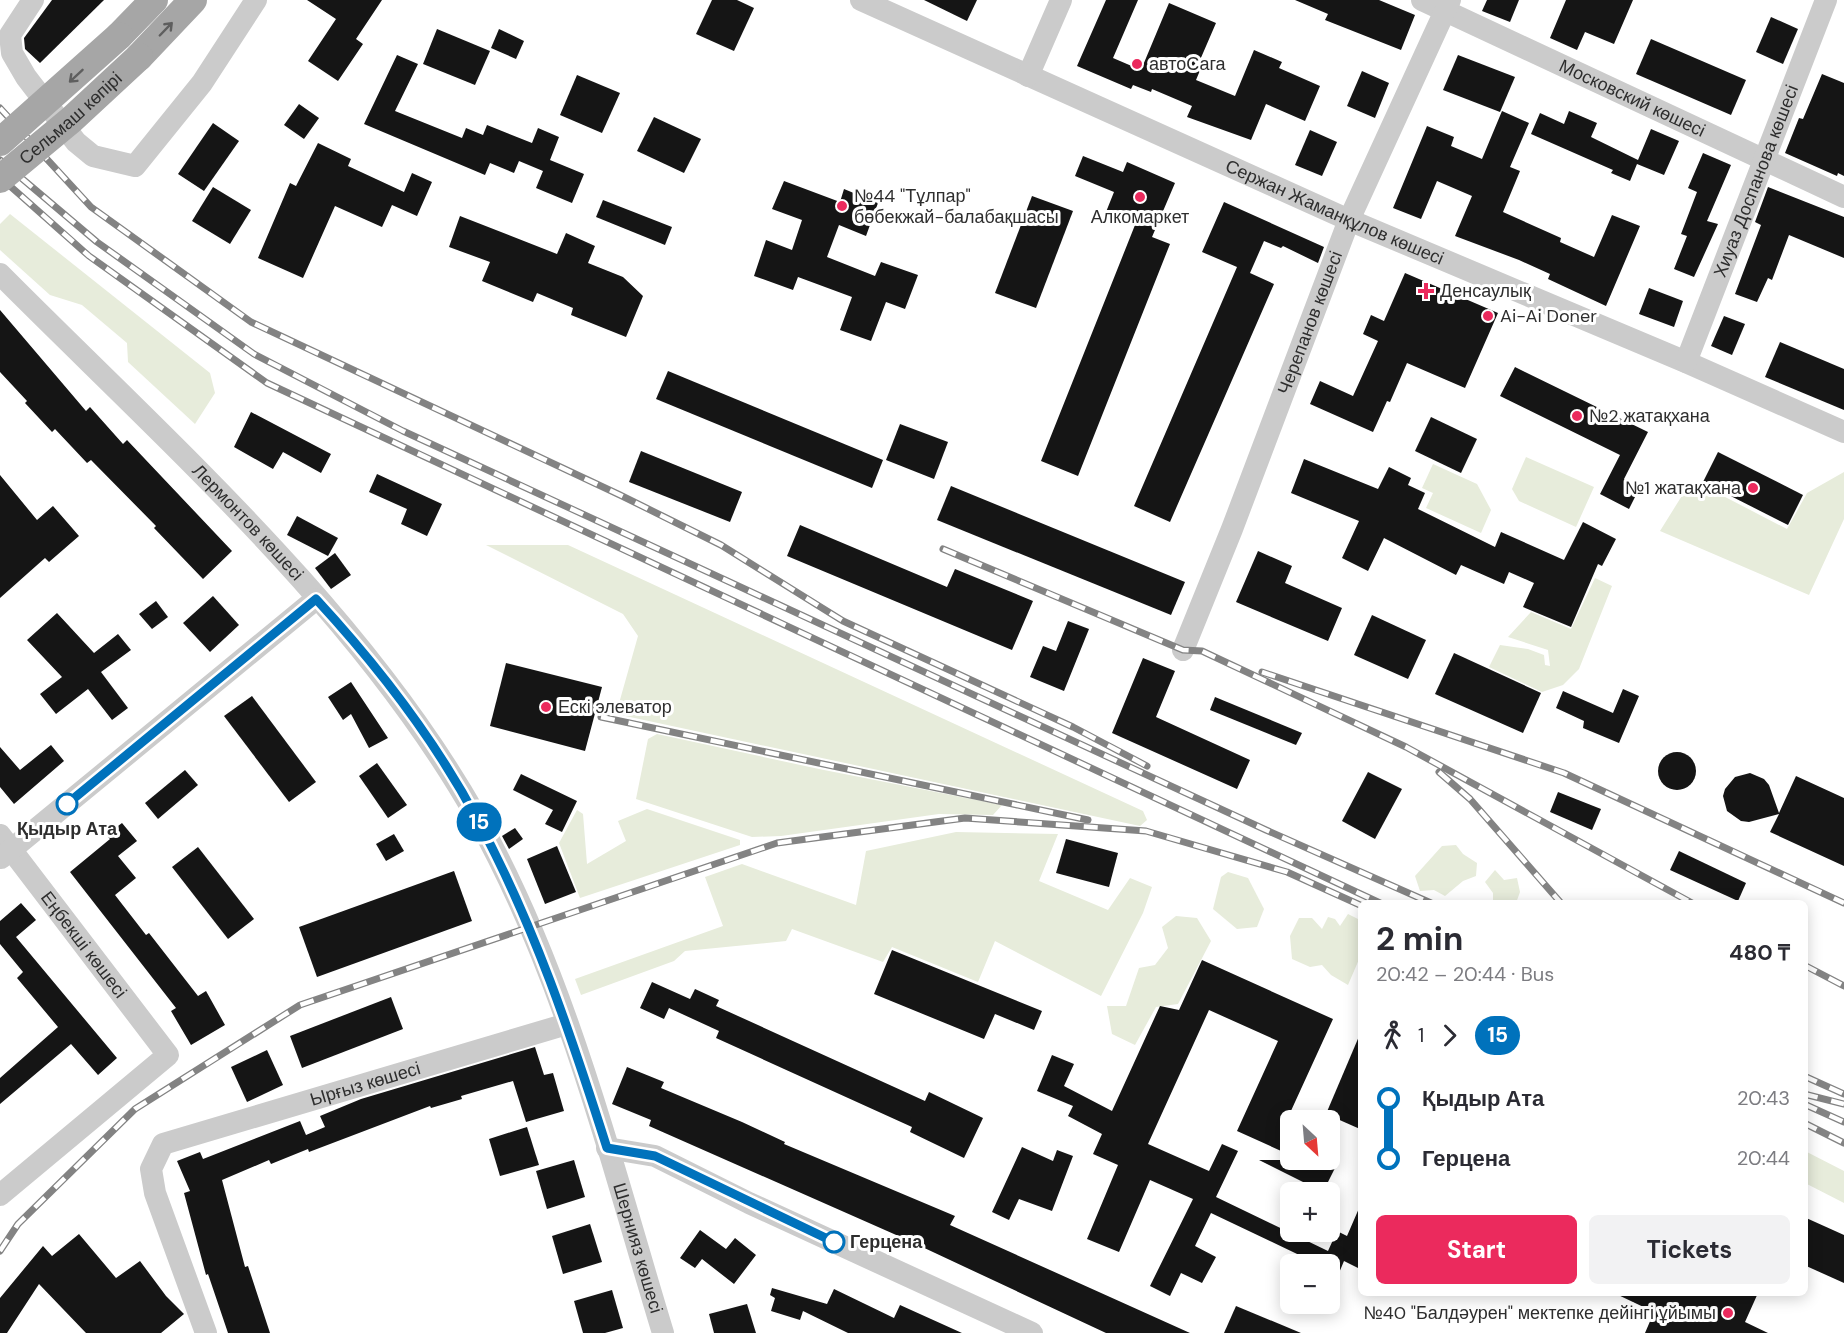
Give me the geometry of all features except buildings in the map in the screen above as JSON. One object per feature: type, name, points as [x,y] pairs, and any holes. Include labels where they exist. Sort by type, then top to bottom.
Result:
[{"type":"main road","name":"Сельмаш көпірі","points":[[0,141],[119,36],[154,0]]},
{"type":"main road","name":"Сельмаш көпірі","points":[[0,179],[71,120],[139,57],[193,0]]},
{"type":"street","points":[[33,0],[10,35],[12,53],[26,77],[76,142],[93,156],[135,166],[202,83],[256,0]]},
{"type":"street","name":"Сержан Жаманқұлов көшесі","points":[[861,0],[1349,220],[1686,362],[1844,432]]},
{"type":"street","points":[[1028,76],[1061,0]]},
{"type":"street","name":"Московский көшесі","points":[[1422,0],[1447,6],[1763,160],[1844,196]]},
{"type":"street","name":"Хиуаз Доспанова көшесі","points":[[1686,362],[1826,0]]},
{"type":"street","name":"Черепанов көшесі","points":[[1183,650],[1232,529],[1349,220],[1447,6]]},
{"type":"street","name":"Лермонтов көшесі","points":[[0,274],[268,543],[383,679],[434,747],[477,818],[529,925]]},
{"type":"street","points":[[4,848],[316,599]]},
{"type":"street","name":"Еңбекші көшесі","points":[[0,1195],[168,1056],[4,848]]},
{"type":"street","name":"Шернияз көшесі","points":[[529,925],[567,1024],[663,1333]]},
{"type":"street","name":"Ырғыз көшесі","points":[[206,1333],[155,1193],[151,1169],[163,1144],[567,1024]]},
{"type":"street","points":[[607,1148],[655,1156],[749,1203],[1032,1333]]},
{"type":"green space","points":[[10,214],[210,373],[215,393],[195,424],[128,362],[127,343],[82,305],[50,295],[0,250],[0,224]]},
{"type":"green space","points":[[1526,457],[1594,487],[1576,527],[1519,501],[1512,489]]},
{"type":"green space","points":[[1433,464],[1477,484],[1491,510],[1481,533],[1426,508],[1433,493],[1422,488]]},
{"type":"green space","points":[[1844,472],[1844,519],[1809,595],[1660,531],[1688,486],[1700,484],[1787,529],[1807,493]]},
{"type":"green space","points":[[486,545],[568,545],[1143,811],[1147,820],[1140,826],[616,714],[638,636],[623,614]]},
{"type":"green space","points":[[1595,578],[1612,586],[1579,669],[1563,685],[1542,692],[1489,667],[1500,645],[1528,649],[1544,655],[1545,665],[1550,666],[1548,650],[1508,637],[1531,612],[1571,629]]},
{"type":"green space","points":[[657,734],[1002,805],[993,815],[939,814],[781,836],[752,837],[636,799],[648,739]]},
{"type":"green space","points":[[647,809],[740,840],[740,845],[580,898],[559,843],[577,810],[583,814],[587,864],[626,841],[618,821]]},
{"type":"green space","points":[[956,832],[1058,834],[1039,881],[1108,910],[1130,878],[1152,887],[1143,913],[1101,996],[995,941],[978,982],[892,947],[883,962],[792,929],[786,941],[685,951],[674,961],[581,995],[575,979],[723,926],[705,877],[742,864],[856,905],[866,851]]},
{"type":"green space","points":[[1456,845],[1463,854],[1477,863],[1476,876],[1463,881],[1445,896],[1434,890],[1420,891],[1415,876],[1442,846]]},
{"type":"green space","points":[[1495,870],[1504,880],[1517,878],[1520,892],[1517,900],[1493,900],[1493,893],[1485,882]]},
{"type":"green space","points":[[1228,872],[1248,878],[1264,909],[1257,927],[1237,929],[1213,909],[1221,877]]},
{"type":"green space","points":[[1348,914],[1358,919],[1358,962],[1348,985],[1331,975],[1322,965],[1310,967],[1292,959],[1290,936],[1299,918],[1312,918],[1322,929],[1328,917],[1335,919],[1340,926]]},
{"type":"green space","points":[[1176,916],[1197,918],[1211,941],[1178,1004],[1156,1007],[1135,1045],[1112,1034],[1107,1006],[1126,1006],[1139,968],[1155,965],[1168,948],[1162,927]]},
{"type":"green space","points":[[1808,1153],[1844,1171],[1844,1203],[1808,1185]]},
{"type":"railway","points":[[0,108],[91,207],[251,322],[620,495],[721,545],[843,621],[1073,727],[1147,766]]},
{"type":"railway","points":[[0,160],[97,242],[254,354],[403,431],[1266,830],[1424,900]]},
{"type":"railway","points":[[0,177],[89,256],[267,383],[1374,900]]},
{"type":"railway","points":[[943,549],[1183,650],[1202,651],[1406,747],[1686,900]]},
{"type":"railway","points":[[1262,672],[1564,773],[1844,903]]},
{"type":"railway","points":[[601,717],[1088,820]]},
{"type":"railway","points":[[1439,772],[1470,799],[1558,900]]},
{"type":"railway","points":[[0,1251],[18,1224],[135,1109],[300,1005],[777,843],[965,818],[1146,831],[1287,872],[1358,904]]},
{"type":"railway","points":[[1808,967],[1844,986]]},
{"type":"railway","points":[[1808,1078],[1844,1094]]},
{"type":"railway","points":[[1808,1095],[1844,1104]]},
{"type":"railway","points":[[1808,1106],[1844,1122]]},
{"type":"railway","points":[[1808,1125],[1844,1143]]},
{"type":"bus line","name":"15","points":[[67,804],[316,599],[337,621],[434,747],[477,818],[529,925],[567,1024],[607,1148],[631,1150],[655,1156],[834,1242]]},
{"type":"place","name":"автоСага","points":[[1137,64]]},
{"type":"place","name":"Алкомаркет","points":[[1140,197]]},
{"type":"place","name":"№44 \"Тұлпар\" бөбекжай-балабақшасы","points":[[842,206]]},
{"type":"place","name":"Денсаулық","points":[[1426,291]]},
{"type":"place","name":"Ai-Ai Doner","points":[[1488,316]]},
{"type":"place","name":"№2 жатақхана","points":[[1577,416]]},
{"type":"place","name":"№1 жатақхана","points":[[1753,488]]},
{"type":"place","name":"Ескі элеватор","points":[[546,707]]},
{"type":"place","name":"Қыдыр Ата","points":[[67,804]]},
{"type":"place","name":"Герцена","points":[[834,1242]]},
{"type":"place","name":"№40 \"Балдәурен\" мектепке дейінгі ұйымы","points":[[1728,1313]]}]
